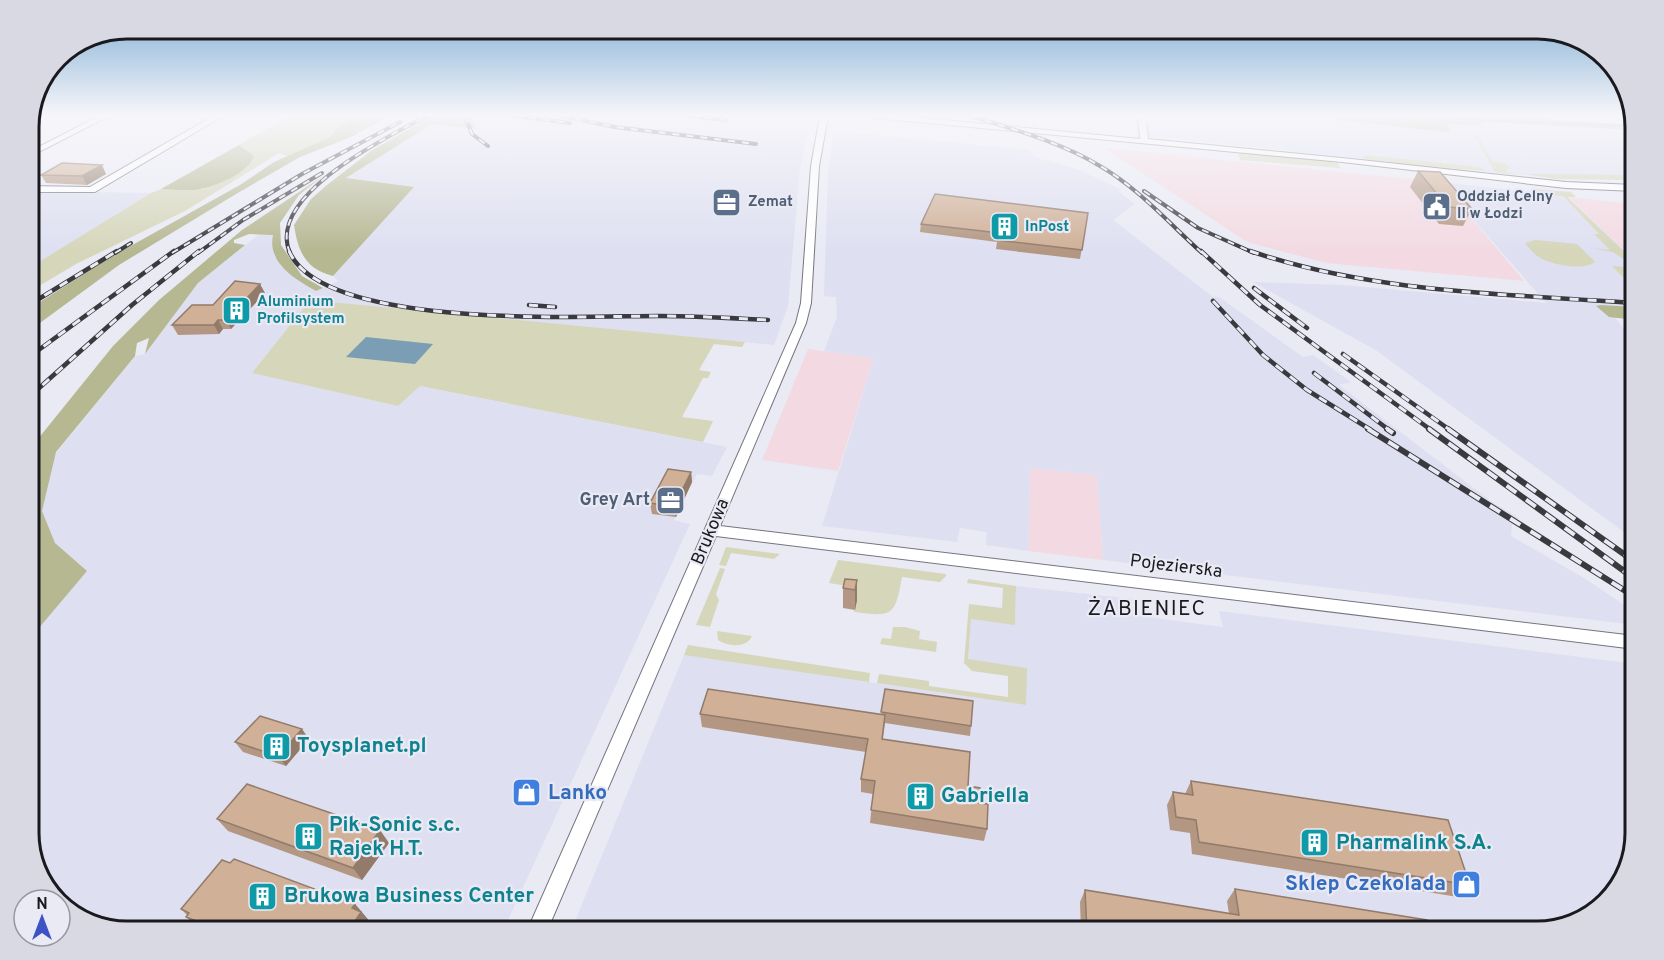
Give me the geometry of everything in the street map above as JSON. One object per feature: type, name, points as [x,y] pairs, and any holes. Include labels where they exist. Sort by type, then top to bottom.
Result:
[{"type":"street","points":[[39,189],[92,190],[142,161]]},
{"type":"street","name":"Brukowa","points":[[542,921],[804,313],[816,161]]},
{"type":"street","points":[[1333,161],[1544,183],[1625,187]]},
{"type":"street","name":"Pojezierska","points":[[711,530],[1625,642]]},
{"type":"shaded area","points":[[374,161],[802,161],[788,306],[774,345],[310,300],[252,373],[398,406],[420,386],[727,447],[712,476],[697,474],[674,520],[690,524],[508,921],[127,921],[93,914],[72,901],[72,888],[59,888],[54,882],[44,861],[39,839],[39,610],[55,543],[42,511],[44,486],[56,453],[135,356],[145,354],[198,283],[259,234],[273,235],[274,255],[283,267],[316,291],[338,281],[333,276],[413,187],[345,179]]},
{"type":"shaded area","points":[[830,161],[1048,161],[1079,170],[1122,190],[1118,191],[1135,204],[1113,220],[1213,297],[1219,297],[1303,357],[1313,355],[1351,382],[1339,385],[1492,502],[1519,518],[1512,525],[1511,536],[1584,578],[1625,605],[1625,624],[1103,560],[1097,475],[1030,468],[1028,551],[986,545],[987,532],[960,528],[957,542],[822,526],[874,358],[824,351],[837,317],[836,297],[824,296]]},
{"type":"shaded area","points":[[1123,161],[1231,161],[1441,182],[1524,281],[1326,263],[1247,242]]},
{"type":"shaded area","points":[[1386,161],[1625,161],[1625,179],[1551,178]]},
{"type":"shaded area","points":[[1441,182],[1513,190],[1517,195],[1566,196],[1625,251],[1625,309],[1607,308],[1625,330],[1625,533],[1377,351],[1253,282],[1342,285],[1546,303]]},
{"type":"shaded area","points":[[39,191],[151,193],[39,262]]},
{"type":"shaded area","points":[[1568,197],[1625,203],[1625,251]]},
{"type":"shaded area","points":[[808,349],[874,358],[838,471],[762,460]]},
{"type":"shaded area","points":[[1030,468],[1097,475],[1103,560],[1028,551]]},
{"type":"shaded area","points":[[1016,586],[1132,599],[1133,615],[1207,625],[1223,627],[1219,611],[1625,663],[1625,833],[1618,867],[1607,886],[1581,909],[1560,918],[1537,921],[575,921],[684,655],[1026,705],[1026,668],[968,660],[971,619],[1015,624]]},
{"type":"green space","points":[[211,161],[252,161],[240,173],[218,184],[188,190],[161,189]]},
{"type":"green space","points":[[247,161],[266,161],[185,211],[76,264],[39,286],[39,262],[151,193],[161,189],[203,189]]},
{"type":"green space","points":[[293,161],[119,265],[39,324],[39,303],[109,258],[240,185],[274,162]]},
{"type":"green space","points":[[358,161],[373,161],[346,178],[414,187],[333,276],[316,269],[304,258],[294,225],[311,199]]},
{"type":"green space","points":[[1250,161],[1327,161],[1338,163],[1340,168]]},
{"type":"green space","points":[[1386,161],[1421,161],[1479,167],[1487,171],[1460,169],[1475,172],[1389,163]]},
{"type":"green space","points":[[1489,161],[1507,164],[1511,169],[1506,168],[1507,172],[1517,175],[1495,172]]},
{"type":"green space","points":[[1527,174],[1625,175],[1625,180],[1555,179]]},
{"type":"green space","points":[[323,176],[299,195],[280,223],[281,245],[302,276],[323,288],[316,291],[284,269],[274,254],[273,235],[249,234],[234,240],[234,243],[245,245],[198,283],[145,354],[149,338],[137,343],[135,356],[56,452],[42,511],[55,543],[87,571],[39,628],[39,438],[113,346],[159,300],[242,230]]},
{"type":"green space","points":[[1535,189],[1571,192],[1576,197],[1567,197],[1625,252],[1625,260],[1613,252],[1591,248],[1610,250],[1594,234],[1599,234],[1563,196],[1540,195]]},
{"type":"green space","points":[[1535,240],[1577,244],[1595,262],[1583,266],[1567,266],[1544,260],[1525,243]]},
{"type":"green space","points":[[1612,266],[1625,267],[1625,279]]},
{"type":"green space","points":[[310,300],[745,342],[742,347],[714,344],[699,370],[711,372],[708,378],[703,378],[682,417],[713,421],[703,442],[420,386],[398,406],[252,373]]},
{"type":"green space","points":[[1596,306],[1625,306],[1625,319],[1609,317]]},
{"type":"green space","points":[[726,547],[780,554],[774,559],[731,553],[726,566],[719,565]]},
{"type":"green space","points":[[838,560],[946,574],[946,576],[940,582],[902,577],[897,600],[890,611],[877,614],[854,612],[856,601],[852,600],[854,587],[829,583]]},
{"type":"green space","points":[[720,568],[725,569],[716,594],[719,600],[710,627],[696,625]]},
{"type":"green space","points":[[968,579],[1016,586],[1015,625],[971,619],[968,659],[1027,668],[1026,705],[877,683],[879,674],[929,681],[929,686],[1008,697],[1008,676],[972,671],[964,663],[969,604],[1002,608],[1003,588],[967,583]]},
{"type":"green space","points":[[893,627],[920,631],[919,639],[937,642],[936,652],[880,644],[882,638],[891,639]]},
{"type":"green space","points":[[717,631],[752,636],[746,643],[732,645],[718,640]]},
{"type":"green space","points":[[688,645],[870,673],[869,682],[684,655]]},
{"type":"water","points":[[366,337],[433,344],[415,364],[346,357]]},
{"type":"building","points":[[62,163],[102,165],[82,176],[41,175]]},
{"type":"building","points":[[1418,171],[1440,172],[1472,209],[1448,207]]},
{"type":"building","name":"InPost","points":[[935,194],[1088,213],[1082,250],[997,240],[999,233],[921,224]]},
{"type":"building","points":[[235,281],[260,284],[226,320],[218,320],[214,325],[172,325],[192,305],[213,305]]},
{"type":"building","points":[[668,469],[691,472],[674,507],[650,503]]},
{"type":"building","points":[[845,579],[857,580],[855,590],[843,588]]},
{"type":"building","points":[[708,689],[885,715],[882,739],[970,752],[968,786],[980,788],[979,803],[988,804],[987,829],[871,810],[875,781],[861,779],[868,739],[700,714]]},
{"type":"building","points":[[885,689],[973,701],[971,726],[881,712]]},
{"type":"building","points":[[260,716],[302,729],[278,756],[235,742]]},
{"type":"building","name":"Pharmalink S.A.","points":[[1191,781],[1448,820],[1470,885],[1199,842],[1196,820],[1176,817],[1173,792],[1193,795]]},
{"type":"building","name":"Pik-Sonic s.c. Rajek H.T.","points":[[247,784],[380,830],[353,868],[217,819]]},
{"type":"building","name":"Brukowa Business Center","points":[[234,859],[355,904],[352,908],[361,912],[355,921],[196,921],[186,917],[189,913],[181,909],[222,860],[230,863]]},
{"type":"building","points":[[1235,889],[1427,921],[1086,921],[1085,890],[1239,915]]},
{"type":"railway","points":[[172,253],[327,161]]},
{"type":"railway","points":[[290,252],[287,232],[295,210],[312,190],[349,161]]},
{"type":"railway","points":[[1090,161],[1114,175],[1141,196],[1202,253]]},
{"type":"railway","points":[[198,253],[243,220],[322,173]]},
{"type":"railway","points":[[1144,191],[1198,228],[1254,253]]},
{"type":"railway","points":[[115,253],[131,243]]},
{"type":"railway","points":[[39,299],[117,251]]},
{"type":"railway","points":[[39,350],[174,251]]},
{"type":"railway","points":[[39,388],[132,305],[199,251]]},
{"type":"railway","points":[[1201,251],[1260,305],[1431,430]]},
{"type":"railway","points":[[1250,251],[1344,276],[1392,284],[1489,294],[1625,302]]},
{"type":"railway","points":[[290,252],[312,276],[350,294],[401,306],[458,313],[517,316],[672,316],[768,320]]},
{"type":"railway","points":[[1254,288],[1307,328]]},
{"type":"railway","points":[[1213,301],[1263,355],[1307,390],[1371,430]]},
{"type":"railway","points":[[529,305],[555,307]]},
{"type":"railway","points":[[1343,354],[1450,430]]},
{"type":"railway","points":[[1314,373],[1389,430]]},
{"type":"railway","points":[[1368,429],[1625,591]]},
{"type":"railway","points":[[1387,429],[1393,433]]},
{"type":"railway","points":[[1429,429],[1625,572]]},
{"type":"railway","points":[[1448,429],[1625,555]]},
{"type":"place","name":"Zemat","points":[[727,202]]},
{"type":"place","name":"Oddział Celny II w Łodzi","points":[[1436,206]]},
{"type":"place","name":"InPost","points":[[1004,227]]},
{"type":"place","name":"Aluminium Profilsystem","points":[[236,311]]},
{"type":"place","name":"Grey Art","points":[[671,500]]},
{"type":"place","name":"Toysplanet.pl","points":[[276,746]]},
{"type":"place","name":"Lanko","points":[[527,793]]},
{"type":"place","name":"Gabriella","points":[[920,796]]},
{"type":"place","name":"Pik-Sonic s.c. Rajek H.T.","points":[[308,837]]},
{"type":"place","name":"Pharmalink S.A.","points":[[1315,843]]},
{"type":"place","name":"Sklep Czekolada","points":[[1467,884]]},
{"type":"place","name":"Brukowa Business Center","points":[[263,896]]},
{"type":"district","name":"ŻABIENIEC","points":[[1147,609]]}]
